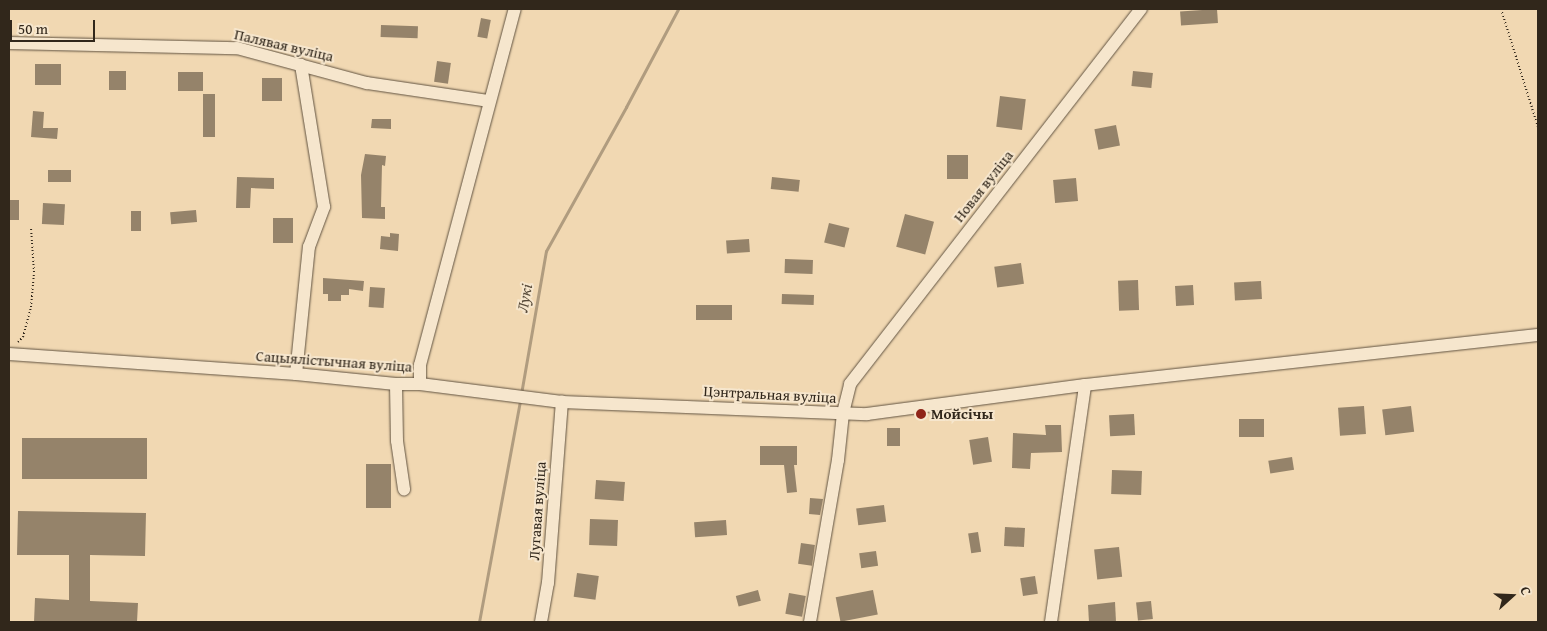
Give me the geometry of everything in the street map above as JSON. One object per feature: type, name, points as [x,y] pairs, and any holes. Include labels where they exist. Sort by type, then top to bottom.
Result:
[{"type":"street","name":"Сацыялістычная вуліца","points":[[11,350],[396,384],[420,384],[420,365],[515,9]]},
{"type":"street","name":"Новая вуліца","points":[[842,413],[850,384],[1141,9]]},
{"type":"street","name":"Палявая вуліца","points":[[9,43],[237,48],[367,83],[489,101]]},
{"type":"street","points":[[296,374],[309,247],[324,207],[301,65]]},
{"type":"street","points":[[842,413],[867,414],[1085,385],[1538,335]]},
{"type":"street","points":[[396,384],[397,441],[404,488]]},
{"type":"street","name":"Цэнтральная вуліца","points":[[420,384],[510,397],[562,402],[842,413],[838,460],[810,622]]},
{"type":"street","points":[[1051,622],[1085,385]]},
{"type":"street","name":"Лугавая вуліца","points":[[541,622],[548,583],[562,402]]},
{"type":"path","points":[[1500,9],[1538,127]]},
{"type":"path","points":[[11,350],[23,337],[30,307],[34,272],[32,228]]},
{"type":"building","points":[[1217,9],[1218,23],[1181,26],[1180,12]]},
{"type":"building","points":[[481,18],[491,20],[487,39],[477,37]]},
{"type":"building","points":[[381,25],[418,26],[418,38],[381,37]]},
{"type":"building","points":[[437,61],[451,63],[448,84],[434,82]]},
{"type":"building","points":[[35,64],[61,64],[61,85],[35,85]]},
{"type":"building","points":[[109,71],[126,71],[126,90],[109,90]]},
{"type":"building","points":[[1133,71],[1153,73],[1151,88],[1131,86]]},
{"type":"building","points":[[178,72],[203,72],[203,91],[178,91]]},
{"type":"building","points":[[262,78],[282,78],[282,101],[262,101]]},
{"type":"building","points":[[203,94],[215,94],[215,137],[203,137]]},
{"type":"building","points":[[1000,96],[1026,99],[1022,130],[996,127]]},
{"type":"building","points":[[33,111],[44,112],[43,128],[58,128],[57,139],[31,137]]},
{"type":"building","points":[[372,119],[391,119],[391,129],[371,128]]},
{"type":"building","points":[[1116,125],[1120,146],[1098,150],[1094,129]]},
{"type":"building","points":[[365,154],[386,156],[385,166],[382,165],[381,207],[385,207],[385,219],[362,218],[361,175]]},
{"type":"building","points":[[947,155],[968,155],[968,179],[947,179]]},
{"type":"building","points":[[48,170],[71,170],[71,182],[48,182]]},
{"type":"building","points":[[237,177],[274,178],[274,189],[251,188],[250,208],[236,208]]},
{"type":"building","points":[[772,177],[800,180],[799,192],[771,189]]},
{"type":"building","points":[[1076,178],[1078,201],[1055,203],[1053,180]]},
{"type":"building","points":[[9,200],[19,200],[19,220],[9,220]]},
{"type":"building","points":[[43,203],[65,204],[64,225],[42,224]]},
{"type":"building","points":[[196,210],[197,222],[171,224],[170,212]]},
{"type":"building","points":[[131,211],[141,211],[141,231],[131,231]]},
{"type":"building","points":[[905,214],[934,222],[925,255],[896,247]]},
{"type":"building","points":[[273,218],[293,218],[293,243],[273,243]]},
{"type":"building","points":[[829,223],[849,228],[845,247],[824,242]]},
{"type":"building","points":[[390,233],[399,234],[398,251],[380,249],[381,236],[390,237]]},
{"type":"building","points":[[749,239],[750,252],[727,254],[726,241]]},
{"type":"building","points":[[785,259],[813,260],[812,274],[785,273]]},
{"type":"building","points":[[1021,263],[1024,284],[997,288],[994,267]]},
{"type":"building","points":[[323,278],[364,281],[363,291],[349,289],[349,295],[341,295],[341,301],[328,301],[328,294],[323,294]]},
{"type":"building","points":[[1138,280],[1139,310],[1119,311],[1118,281]]},
{"type":"building","points":[[1261,281],[1262,299],[1235,300],[1234,282]]},
{"type":"building","points":[[1193,285],[1194,305],[1176,306],[1175,286]]},
{"type":"building","points":[[370,287],[385,288],[384,308],[369,307]]},
{"type":"building","points":[[782,294],[814,295],[814,305],[782,304]]},
{"type":"building","points":[[696,305],[732,305],[732,320],[696,320]]},
{"type":"building","points":[[1364,406],[1366,434],[1340,436],[1338,408]]},
{"type":"building","points":[[1411,406],[1414,432],[1385,435],[1382,410]]},
{"type":"building","points":[[1134,414],[1135,435],[1110,436],[1109,415]]},
{"type":"building","points":[[1239,419],[1264,419],[1264,437],[1239,437]]},
{"type":"building","points":[[1045,425],[1061,425],[1062,452],[1031,453],[1030,469],[1012,468],[1013,433],[1046,435]]},
{"type":"building","points":[[887,428],[900,428],[900,446],[887,446]]},
{"type":"building","points":[[988,437],[992,462],[973,465],[969,440]]},
{"type":"building","points":[[22,438],[147,438],[147,479],[22,479]]},
{"type":"building","points":[[760,446],[797,446],[797,465],[794,465],[797,492],[787,493],[784,465],[760,465]]},
{"type":"building","points":[[1292,457],[1294,470],[1270,474],[1268,461]]},
{"type":"building","points":[[366,464],[391,464],[391,508],[366,508]]},
{"type":"building","points":[[1112,470],[1142,471],[1141,495],[1111,494]]},
{"type":"building","points":[[596,480],[625,482],[624,501],[595,499]]},
{"type":"building","points":[[810,498],[823,499],[820,515],[809,514]]},
{"type":"building","points":[[884,505],[886,522],[858,525],[856,508]]},
{"type":"building","points":[[18,511],[146,513],[145,556],[90,555],[90,601],[138,603],[137,622],[34,622],[35,598],[69,600],[69,555],[17,555]]},
{"type":"building","points":[[590,519],[618,520],[617,546],[589,545]]},
{"type":"building","points":[[726,520],[727,535],[695,537],[694,522]]},
{"type":"building","points":[[1005,527],[1025,528],[1024,547],[1004,546]]},
{"type":"building","points":[[978,532],[981,552],[971,553],[968,534]]},
{"type":"building","points":[[801,543],[815,545],[812,566],[798,564]]},
{"type":"building","points":[[1119,547],[1122,577],[1097,579],[1094,550]]},
{"type":"building","points":[[876,551],[878,566],[861,568],[859,553]]},
{"type":"building","points":[[577,573],[599,576],[595,600],[574,597]]},
{"type":"building","points":[[1035,576],[1038,594],[1023,596],[1020,578]]},
{"type":"building","points":[[758,590],[761,601],[739,607],[736,596]]},
{"type":"building","points":[[873,590],[878,615],[840,622],[836,597]]},
{"type":"building","points":[[789,593],[806,596],[802,617],[785,614]]},
{"type":"building","points":[[1151,601],[1153,619],[1138,620],[1136,603]]},
{"type":"building","points":[[1115,602],[1116,622],[1089,622],[1088,605]]},
{"type":"waterway","name":"Лукі","points":[[521,394],[546,251],[678,9]]},
{"type":"waterway","name":"Лукі","points":[[479,622],[520,401]]},
{"type":"place","name":"Мойсічы","points":[[921,414]]}]
